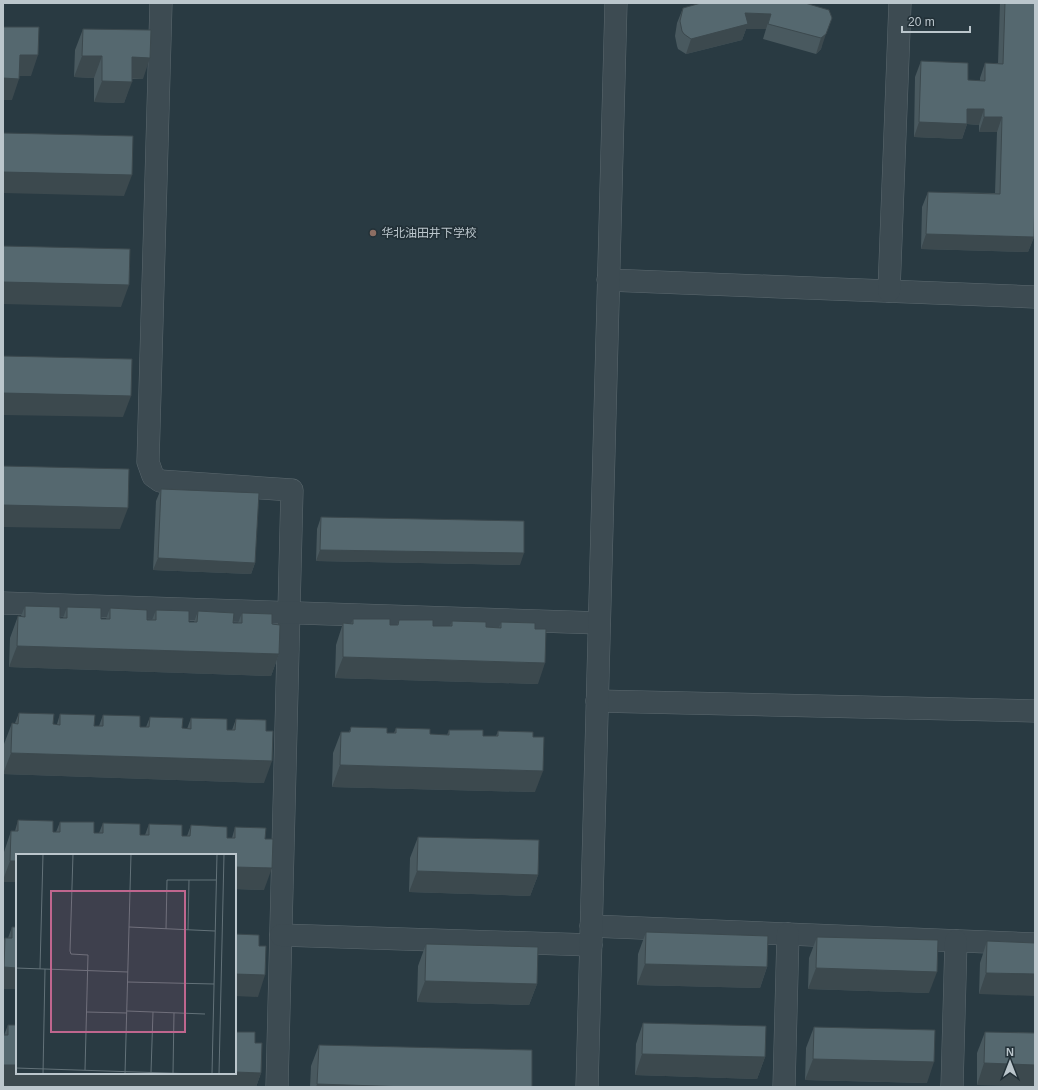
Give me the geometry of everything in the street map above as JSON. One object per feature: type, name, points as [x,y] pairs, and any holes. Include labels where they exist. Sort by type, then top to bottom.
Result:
[{"type":"lane","points":[[161,3],[148,462],[153,476],[160,481],[292,490],[277,1087]]},
{"type":"lane","points":[[587,1087],[616,3]]},
{"type":"lane","points":[[889,291],[900,3]]},
{"type":"lane","points":[[608,280],[1035,298]]},
{"type":"lane","points":[[3,603],[599,622]]},
{"type":"lane","points":[[597,701],[1035,711]]},
{"type":"lane","points":[[281,935],[591,936],[788,934],[1035,944]]},
{"type":"lane","points":[[784,1087],[788,934]]},
{"type":"lane","points":[[952,1087],[956,941]]},
{"type":"building","points":[[701,3],[805,3],[829,10],[832,18],[826,34],[821,38],[768,24],[771,14],[745,13],[748,24],[691,39],[682,31],[680,21],[683,8]]},
{"type":"building","points":[[1005,3],[1035,3],[1034,237],[926,234],[928,192],[1000,194],[1002,117],[984,117],[984,109],[967,109],[967,124],[919,122],[921,61],[968,63],[968,80],[985,81],[985,63],[1003,64]]},
{"type":"building","points":[[3,27],[39,27],[38,55],[20,55],[19,79],[3,78]]},
{"type":"building","points":[[83,29],[151,30],[150,58],[132,57],[132,82],[102,81],[102,56],[82,56]]},
{"type":"building","points":[[3,133],[133,136],[132,175],[3,172]]},
{"type":"building","points":[[3,246],[130,249],[129,285],[3,282]]},
{"type":"building","points":[[3,356],[132,359],[131,396],[3,393]]},
{"type":"building","points":[[3,466],[129,469],[128,508],[3,505]]},
{"type":"building","points":[[161,489],[259,493],[255,563],[158,558]]},
{"type":"building","points":[[321,517],[524,521],[524,553],[320,550]]},
{"type":"building","points":[[25,606],[60,607],[60,618],[67,618],[67,607],[101,608],[101,619],[110,619],[110,608],[147,610],[147,620],[156,620],[156,610],[189,611],[189,622],[197,622],[198,611],[234,613],[233,623],[242,623],[242,613],[272,614],[272,624],[280,625],[279,654],[17,646],[18,616],[25,617]]},
{"type":"building","points":[[353,619],[390,619],[390,625],[398,625],[399,620],[433,620],[433,626],[452,626],[452,621],[486,622],[486,627],[501,628],[501,622],[535,623],[535,629],[546,629],[545,663],[343,657],[343,623],[353,624]]},
{"type":"building","points":[[19,713],[54,714],[53,724],[60,725],[60,714],[95,715],[94,726],[103,726],[103,715],[140,716],[140,727],[149,727],[150,717],[183,718],[182,728],[191,729],[191,718],[227,719],[227,730],[235,730],[236,719],[266,720],[266,731],[273,731],[272,761],[11,753],[12,723],[18,724]]},
{"type":"building","points":[[351,727],[387,728],[387,733],[396,733],[396,728],[430,729],[430,734],[449,735],[449,730],[483,730],[483,736],[498,736],[498,731],[533,732],[533,737],[544,737],[543,771],[340,765],[341,732],[350,732]]},
{"type":"building","points":[[18,820],[53,821],[53,832],[60,832],[60,822],[94,822],[94,833],[103,833],[103,823],[140,824],[140,835],[149,835],[149,824],[182,825],[182,836],[190,836],[191,825],[227,827],[227,838],[235,838],[235,827],[266,828],[265,839],[273,839],[272,868],[236,867],[236,854],[16,854],[16,861],[10,861],[11,831],[18,831]]},
{"type":"building","points":[[418,837],[539,840],[538,875],[417,871]]},
{"type":"building","points":[[12,927],[16,927],[16,968],[4,967],[5,938],[12,938]]},
{"type":"building","points":[[646,932],[768,936],[767,967],[645,964]]},
{"type":"building","points":[[236,934],[259,935],[259,946],[266,946],[265,975],[236,974]]},
{"type":"building","points":[[817,937],[938,940],[937,972],[816,968]]},
{"type":"building","points":[[987,941],[1035,943],[1035,974],[986,973]]},
{"type":"building","points":[[426,944],[538,947],[537,984],[425,981]]},
{"type":"building","points":[[643,1023],[766,1026],[765,1057],[642,1054]]},
{"type":"building","points":[[8,1025],[16,1025],[16,1065],[3,1065],[3,1035],[8,1035]]},
{"type":"building","points":[[814,1027],[935,1030],[934,1062],[813,1059]]},
{"type":"building","points":[[236,1032],[255,1032],[255,1043],[262,1043],[261,1073],[236,1072]]},
{"type":"building","points":[[985,1032],[1035,1033],[1035,1065],[984,1063]]},
{"type":"building","points":[[319,1045],[532,1050],[532,1087],[408,1087],[317,1084]]},
{"type":"place","name":"华北油田井下学校","points":[[373,233]]}]
